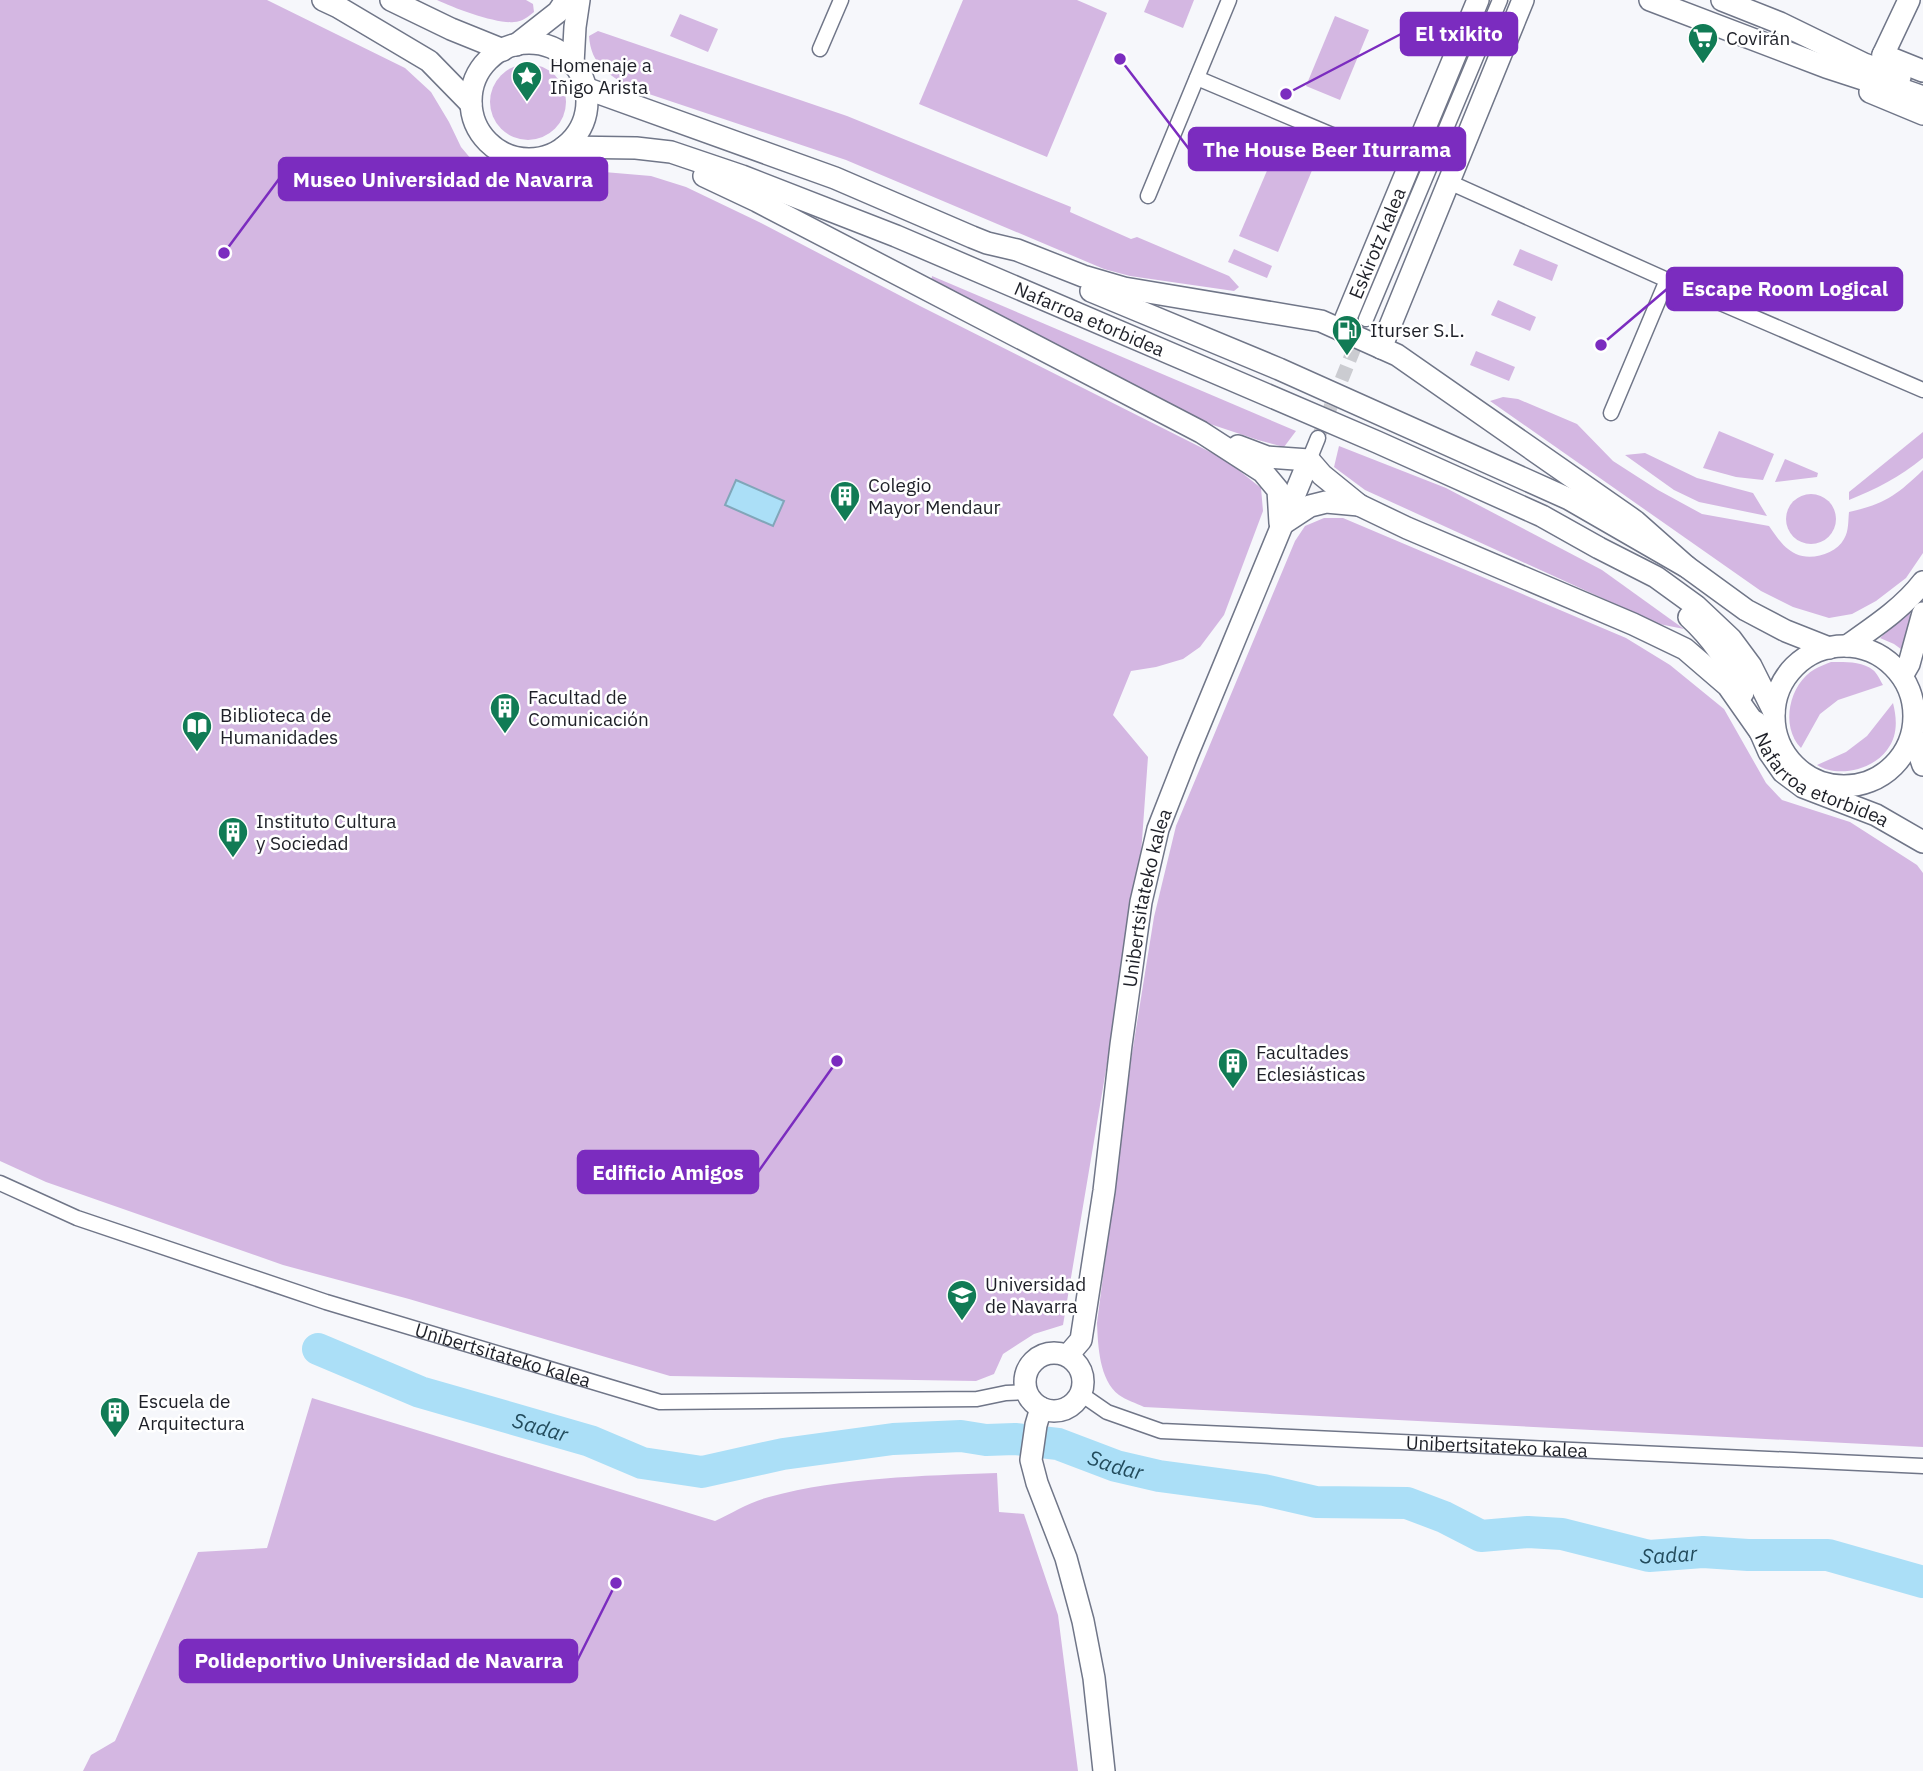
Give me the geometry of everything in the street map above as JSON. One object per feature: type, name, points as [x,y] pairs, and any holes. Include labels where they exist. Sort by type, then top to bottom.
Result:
[{"type":"main road","points":[[323,0],[429,61],[471,104]]},
{"type":"main road","points":[[391,0],[450,29],[510,47],[532,44],[547,47],[562,54],[573,64],[585,88],[587,105],[583,121],[576,135],[564,147],[549,156],[531,159],[513,157],[496,149],[483,137],[474,121],[471,104],[473,87],[479,72],[489,59],[510,47],[558,12],[566,0]]},
{"type":"main road","points":[[573,64],[579,0]]},
{"type":"main road","name":"Eskirotz kalea","points":[[1341,330],[1478,0]]},
{"type":"main road","points":[[1381,348],[1523,0]]},
{"type":"main road","points":[[1650,0],[1826,67],[1923,97]]},
{"type":"main road","points":[[1722,0],[1780,23],[1864,64],[1923,85]]},
{"type":"main road","points":[[1883,55],[1909,0]]},
{"type":"main road","points":[[1780,23],[1826,35],[1923,71]]},
{"type":"main road","points":[[1826,67],[1847,83],[1923,114]]},
{"type":"main road","name":"Nafarroa etorbidea","points":[[585,88],[835,178],[987,243],[1011,258],[1279,369],[1569,499],[1687,567]]},
{"type":"main road","name":"Nafarroa etorbidea","points":[[564,147],[636,148],[671,152],[742,176],[896,236],[1390,447],[1542,516],[1656,577],[1705,614],[1731,639],[1751,666],[1774,712]]},
{"type":"main road","points":[[605,148],[682,168],[718,181],[1201,432],[1263,472],[1278,490],[1280,525],[1310,506],[1326,502],[1359,505]]},
{"type":"main road","name":"Nafarroa etorbidea","points":[[987,243],[1017,250],[1083,276],[1124,288],[1321,321],[1397,355],[1635,520],[1687,567],[1746,610],[1786,631],[1838,647]]},
{"type":"main road","points":[[1201,432],[1267,457],[1309,460],[1322,475],[1359,505],[1685,649],[1728,686],[1761,733]]},
{"type":"main road","name":"Unibertsitateko kalea","points":[[1068,1355],[1081,1340],[1104,1191],[1141,902],[1158,829],[1280,525],[1309,460]]},
{"type":"main road","name":"Nafarroa etorbidea","points":[[1599,548],[1667,596],[1701,628],[1732,670],[1769,752],[1783,772],[1803,788],[1875,815],[1923,842]]},
{"type":"main road","points":[[1917,730],[1903,757],[1886,773],[1866,784],[1843,787],[1807,777],[1793,764],[1781,748],[1774,727],[1774,712],[1781,685],[1792,669],[1809,656],[1838,647],[1887,618],[1923,582]]},
{"type":"main road","points":[[1923,613],[1909,663],[1923,765]]},
{"type":"main road","points":[[1838,647],[1870,650],[1910,679]]},
{"type":"main road","name":"Nafarroa etorbidea","points":[[1843,787],[1911,822],[1923,836]]},
{"type":"main road","points":[[1034,1408],[1049,1411],[1068,1408],[1076,1402],[1081,1394],[1083,1377],[1080,1368],[1068,1355],[1058,1352],[1038,1357],[1031,1363],[1024,1382],[1034,1408],[1031,1460],[1066,1558],[1083,1621],[1094,1678],[1104,1771]]},
{"type":"street","points":[[820,49],[841,0]]},
{"type":"street","points":[[1148,196],[1229,0]]},
{"type":"street","name":"Eskirotz kalea","points":[[1366,319],[1500,0]]},
{"type":"street","points":[[1197,78],[1408,167]]},
{"type":"street","points":[[1449,182],[1667,280],[1923,390]]},
{"type":"street","points":[[1611,413],[1667,280]]},
{"type":"street","points":[[1309,460],[1318,438]]},
{"type":"street","name":"Unibertsitateko kalea","points":[[0,1183],[77,1218],[326,1303],[660,1402],[977,1399],[1006,1394],[1034,1408]]},
{"type":"street","name":"Unibertsitateko kalea","points":[[1081,1394],[1107,1412],[1161,1431],[1923,1466]]},
{"type":"shaded area","points":[[0,0],[267,0],[405,68],[431,92],[461,147],[477,166],[509,181],[541,181],[604,172],[651,176],[686,187],[1226,460],[1261,488],[1263,511],[1224,615],[1200,647],[1183,659],[1131,671],[1113,715],[1148,757],[1140,868],[1063,1325],[1034,1334],[1003,1354],[994,1374],[976,1381],[670,1376],[283,1265],[46,1182],[0,1161]]},
{"type":"shaded area","points":[[437,0],[526,0],[533,4],[534,12],[520,21],[497,21]]},
{"type":"shaded area","points":[[963,0],[1077,0],[1107,13],[1047,157],[919,104]]},
{"type":"shaded area","points":[[1149,0],[1194,0],[1183,28],[1144,12]]},
{"type":"shaded area","points":[[680,14],[718,29],[708,52],[670,36]]},
{"type":"shaded area","points":[[1335,16],[1369,30],[1340,100],[1306,86]]},
{"type":"shaded area","points":[[598,31],[847,116],[1071,207],[1070,212],[1131,239],[1137,237],[1229,276],[1239,287],[1234,291],[1130,276],[1104,269],[846,160],[631,88],[597,62],[589,36]]},
{"type":"shaded area","points":[[528,64],[542,67],[555,75],[563,88],[566,102],[563,116],[555,129],[542,137],[528,140],[514,137],[501,129],[493,116],[490,102],[493,88],[501,75],[514,67]]},
{"type":"shaded area","points":[[1275,152],[1313,168],[1278,252],[1239,236]]},
{"type":"shaded area","points":[[1234,249],[1272,266],[1267,278],[1228,262]]},
{"type":"shaded area","points":[[1520,249],[1558,265],[1552,281],[1513,265]]},
{"type":"shaded area","points":[[932,276],[1296,431],[1284,447],[1198,420],[931,282]]},
{"type":"shaded area","points":[[1498,300],[1536,317],[1530,331],[1491,315]]},
{"type":"shaded area","points":[[1476,351],[1515,367],[1509,381],[1470,365]]},
{"type":"shaded area","points":[[1503,397],[1518,399],[1577,424],[1613,461],[1702,514],[1769,526],[1791,552],[1802,556],[1823,555],[1835,549],[1846,536],[1849,512],[1872,506],[1890,497],[1923,470],[1923,553],[1906,578],[1876,601],[1852,614],[1829,618],[1793,607],[1761,591],[1490,401]]},
{"type":"shaded area","points":[[1719,431],[1774,454],[1763,480],[1736,477],[1703,468]]},
{"type":"shaded area","points":[[1923,432],[1923,458],[1888,482],[1849,500],[1849,492]]},
{"type":"shaded area","points":[[1339,446],[1446,488],[1602,570],[1684,629],[1659,624],[1365,490],[1334,467]]},
{"type":"shaded area","points":[[1645,453],[1697,478],[1753,493],[1767,516],[1699,502],[1674,490],[1625,455]]},
{"type":"shaded area","points":[[1785,459],[1818,473],[1817,477],[1775,482]]},
{"type":"shaded area","points":[[1801,495],[1821,495],[1835,509],[1835,529],[1821,543],[1801,543],[1787,529],[1787,509]]},
{"type":"shaded area","points":[[1324,518],[1343,518],[1626,638],[1670,665],[1724,709],[1766,783],[1782,800],[1850,822],[1917,865],[1923,873],[1923,1447],[1144,1407],[1112,1389],[1101,1362],[1097,1323],[1131,1060],[1154,917],[1176,826],[1295,541],[1305,526]]},
{"type":"shaded area","points":[[1908,612],[1913,616],[1905,652],[1880,638]]},
{"type":"shaded area","points":[[1831,662],[1869,667],[1883,685],[1838,700],[1820,714],[1801,748],[1791,728],[1790,706],[1806,676]]},
{"type":"shaded area","points":[[1893,703],[1895,733],[1891,745],[1881,757],[1854,770],[1834,771],[1817,765],[1846,752],[1867,736]]},
{"type":"shaded area","points":[[312,1398],[715,1521],[762,1499],[825,1485],[997,1473],[999,1512],[1024,1514],[1058,1615],[1078,1771],[83,1771],[91,1755],[115,1741],[198,1552],[267,1548]]},
{"type":"water","points":[[736,480],[784,501],[773,526],[725,505]]},
{"type":"waterway","name":"Sadar","points":[[318,1349],[420,1392],[590,1441],[642,1463],[702,1472],[783,1454],[893,1439],[961,1436],[986,1440],[1015,1439],[1058,1444],[1116,1466],[1159,1476],[1264,1490],[1316,1502],[1407,1503],[1444,1517],[1481,1536],[1528,1532],[1562,1534],[1649,1556],[1703,1552],[1828,1555],[1923,1582]]},
{"type":"tunnel","points":[[1318,438],[1366,319]]},
{"type":"place","name":"The House Beer Iturrama","points":[[1120,59]]},
{"type":"place","name":"Covirán","points":[[1703,65]]},
{"type":"place","name":"El txikito","points":[[1286,94]]},
{"type":"place","name":"Homenaje a Iñigo Arista","points":[[527,103]]},
{"type":"place","name":"Museo Universidad de Navarra","points":[[224,253]]},
{"type":"place","name":"Escape Room Logical","points":[[1601,345]]},
{"type":"place","name":"Iturser S.L.","points":[[1347,357]]},
{"type":"place","name":"Colegio Mayor Mendaur","points":[[845,523]]},
{"type":"place","name":"Facultad de Comunicación","points":[[505,735]]},
{"type":"place","name":"Biblioteca de Humanidades","points":[[197,753]]},
{"type":"place","name":"Instituto Cultura y Sociedad","points":[[233,859]]},
{"type":"place","name":"Edificio Amigos","points":[[837,1061]]},
{"type":"place","name":"Facultades Eclesiásticas","points":[[1233,1090]]},
{"type":"place","name":"Universidad de Navarra","points":[[962,1322]]},
{"type":"place","name":"Escuela de Arquitectura","points":[[115,1439]]},
{"type":"place","name":"Polideportivo Universidad de Navarra","points":[[616,1583]]}]
